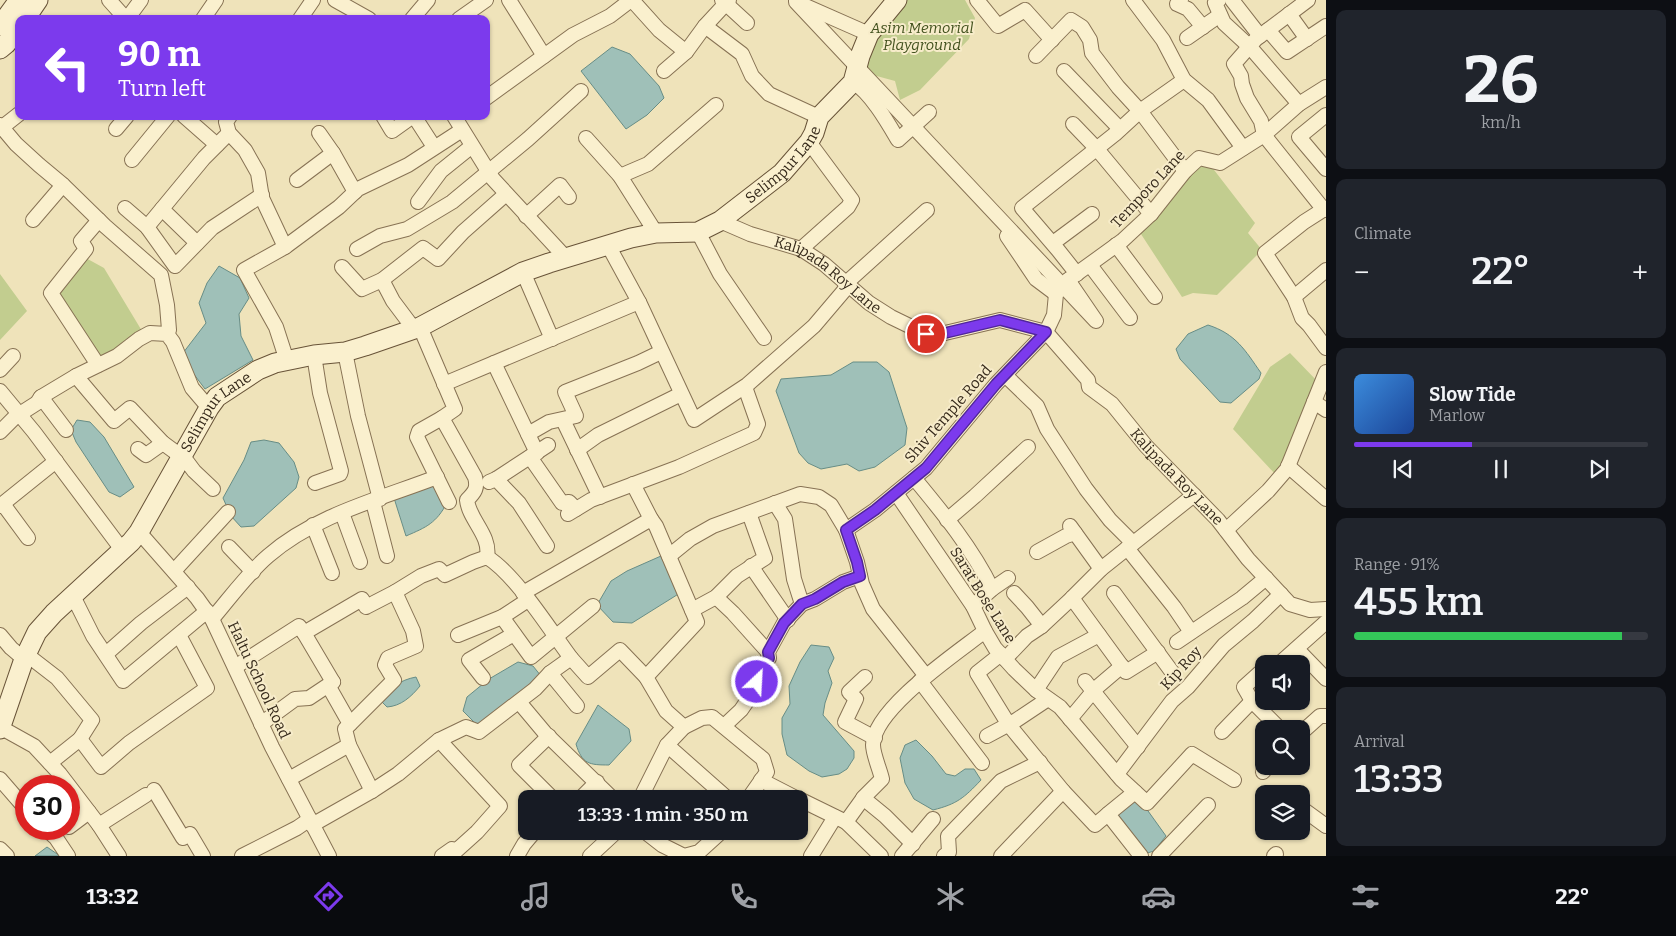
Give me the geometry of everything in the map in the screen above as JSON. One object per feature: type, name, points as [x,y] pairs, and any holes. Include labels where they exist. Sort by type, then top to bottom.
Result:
[{"type":"street","points":[[0,26],[19,0]]},
{"type":"street","points":[[28,15],[38,0]]},
{"type":"street","points":[[109,0],[122,15]]},
{"type":"street","points":[[129,15],[141,0]]},
{"type":"street","points":[[207,15],[216,0]]},
{"type":"street","points":[[303,15],[313,0]]},
{"type":"street","points":[[335,0],[362,15]]},
{"type":"street","points":[[415,15],[428,0]]},
{"type":"street","points":[[464,15],[486,0]]},
{"type":"street","points":[[509,0],[544,56]]},
{"type":"street","points":[[490,95],[573,35],[610,16],[631,0],[659,30],[686,52]]},
{"type":"street","points":[[897,0],[869,34],[860,56],[854,82],[859,85],[882,115],[898,140],[929,112]]},
{"type":"street","points":[[976,0],[998,26],[1025,10],[1052,40]]},
{"type":"street","points":[[1133,0],[1163,40],[1184,80],[1208,100],[1243,148]]},
{"type":"street","points":[[1181,0],[1177,4],[1188,9],[1202,27]]},
{"type":"street","points":[[1219,0],[1215,3],[1224,23],[1250,47],[1299,104]]},
{"type":"street","points":[[1232,0],[1264,33],[1287,52],[1326,26]]},
{"type":"street","points":[[1308,0],[1289,8],[1234,64],[1241,76],[1247,98],[1261,122],[1264,135],[1325,209],[1304,222],[1265,253],[1294,297],[1302,318],[1326,348]]},
{"type":"street","points":[[664,71],[686,52],[725,1],[747,22]]},
{"type":"street","points":[[794,1],[869,34]]},
{"type":"street","points":[[794,1],[1096,321],[1053,243],[1022,208],[1097,149],[1140,111],[1184,80]]},
{"type":"street","points":[[1289,8],[1307,39]]},
{"type":"street","points":[[1186,38],[1220,15]]},
{"type":"street","points":[[1036,56],[1071,20],[1082,27],[1090,40],[1092,53],[1118,87],[1140,111],[1184,171]]},
{"type":"street","points":[[705,26],[742,54],[752,76],[769,94],[819,117]]},
{"type":"street","points":[[2,43],[15,31]]},
{"type":"street","points":[[1064,71],[1120,129]]},
{"type":"street","name":"Selimpur Lane","points":[[720,221],[782,173],[810,142],[819,117],[854,82]]},
{"type":"street","name":"Temporo Lane","points":[[1056,294],[1072,277],[1116,245],[1152,214],[1184,171],[1199,158],[1220,163],[1264,135],[1299,104],[1326,87]]},
{"type":"street","points":[[358,249],[380,236],[407,229],[452,202],[528,139],[581,90]]},
{"type":"street","points":[[620,176],[648,164],[716,105]]},
{"type":"street","points":[[1326,115],[1299,137],[1326,168]]},
{"type":"street","points":[[15,117],[1,127],[16,144],[161,275],[167,305],[167,334],[173,342],[192,388],[209,408]]},
{"type":"street","points":[[116,128],[123,120]]},
{"type":"street","points":[[132,160],[165,120]]},
{"type":"street","points":[[189,120],[217,145]]},
{"type":"street","points":[[227,120],[226,122],[229,132],[244,150],[258,173],[262,195],[285,247]]},
{"type":"street","points":[[385,120],[392,131],[407,120]]},
{"type":"street","points":[[416,120],[434,147]]},
{"type":"street","points":[[286,361],[276,327],[244,270],[285,247],[339,207],[355,192],[408,165],[434,147],[458,120],[488,172],[566,258],[656,233],[698,232],[720,221]]},
{"type":"street","points":[[1073,124],[1097,149],[1152,214]]},
{"type":"street","points":[[147,227],[204,158],[229,132]]},
{"type":"street","points":[[319,133],[333,153],[355,192]]},
{"type":"street","points":[[586,138],[620,176],[656,233]]},
{"type":"street","points":[[801,249],[852,200],[810,142]]},
{"type":"street","points":[[418,202],[441,171],[472,146]]},
{"type":"street","points":[[297,180],[333,153]]},
{"type":"street","points":[[33,220],[63,185]]},
{"type":"street","points":[[526,216],[560,185],[569,197]]},
{"type":"street","points":[[342,267],[362,289],[382,280],[423,248],[438,259],[463,232],[506,194]]},
{"type":"street","points":[[125,208],[147,227],[176,266],[212,228],[262,195]]},
{"type":"street","points":[[980,197],[1030,272],[1056,294],[1054,315],[1046,332]]},
{"type":"street","points":[[162,210],[197,243]]},
{"type":"street","points":[[608,245],[639,302],[694,420],[745,386],[814,326],[846,285],[927,210]]},
{"type":"street","points":[[1053,243],[1092,214]]},
{"type":"street","points":[[98,220],[81,241],[86,249],[51,293],[98,365]]},
{"type":"street","name":"Kalipada Roy Lane","points":[[720,221],[750,234],[801,249],[824,264],[862,298],[890,317],[926,334],[945,333],[1000,320],[1046,332],[1088,380],[1089,387],[1112,404],[1146,446],[1218,520],[1248,559],[1290,604],[1310,610],[1326,609]]},
{"type":"street","points":[[698,232],[720,274],[764,338]]},
{"type":"street","points":[[1116,245],[1155,297]]},
{"type":"street","name":"Selimpur Lane","points":[[0,728],[25,656],[36,632],[123,550],[139,532],[217,397],[258,370],[275,363],[314,355],[345,352],[417,328],[523,272],[566,258]]},
{"type":"street","points":[[1090,265],[1130,318]]},
{"type":"street","points":[[1294,297],[1326,270]]},
{"type":"street","points":[[523,272],[552,339]]},
{"type":"street","points":[[382,280],[393,302],[417,328],[455,409],[419,431],[417,435],[449,502]]},
{"type":"street","points":[[444,384],[639,302]]},
{"type":"street","name":"Shiv Temple Road","points":[[846,530],[875,510],[926,468],[1004,375],[1046,332]]},
{"type":"street","points":[[0,432],[20,414],[37,403],[41,397],[76,376],[116,356],[139,339],[150,333],[167,334]]},
{"type":"street","points":[[345,352],[387,556]]},
{"type":"street","points":[[528,434],[549,422],[576,416],[564,392],[638,364],[661,352]]},
{"type":"street","points":[[314,355],[320,393],[341,471],[340,474],[316,483]]},
{"type":"street","points":[[0,370],[13,356]]},
{"type":"street","points":[[494,363],[562,503],[569,502],[572,511],[590,500],[678,467],[754,433],[758,424],[745,386]]},
{"type":"street","points":[[1226,530],[1268,491],[1288,466],[1326,372]]},
{"type":"street","points":[[1004,375],[1037,406],[1047,429],[1086,489],[1130,545],[1191,632]]},
{"type":"street","points":[[76,376],[114,421],[130,408],[163,443],[182,456],[194,471],[213,489]]},
{"type":"street","points":[[0,391],[20,414],[123,550]]},
{"type":"street","points":[[577,450],[598,435],[681,394]]},
{"type":"street","points":[[41,397],[66,430]]},
{"type":"street","points":[[1314,402],[1326,410]]},
{"type":"street","points":[[442,418],[474,477],[476,487],[475,492],[467,500],[468,507],[489,549],[487,557]]},
{"type":"street","points":[[563,420],[600,497]]},
{"type":"street","points":[[138,449],[146,454],[163,443]]},
{"type":"street","points":[[947,520],[1028,447]]},
{"type":"street","points":[[476,487],[496,479],[538,452]]},
{"type":"street","points":[[28,538],[1,505],[56,461]]},
{"type":"street","points":[[1288,466],[1326,499]]},
{"type":"street","points":[[73,596],[93,636],[123,681],[179,634],[209,615],[268,556],[313,525],[437,477]]},
{"type":"street","points":[[914,478],[979,562],[992,589]]},
{"type":"street","points":[[496,479],[519,502],[547,546]]},
{"type":"street","points":[[634,484],[656,526],[697,622],[646,677]]},
{"type":"street","name":"Sarat Bose Lane","points":[[896,493],[973,606],[985,631],[1003,656],[1036,690],[1060,707],[1117,774],[1135,792]]},
{"type":"street","points":[[669,556],[690,539],[714,526],[800,494],[819,497],[831,505],[846,530],[860,576],[873,609],[982,763]]},
{"type":"street","points":[[1194,495],[1101,569],[1042,626],[977,674],[1009,725],[1095,825],[1135,792],[1147,803],[1192,754],[1234,780]]},
{"type":"street","points":[[775,503],[785,519],[794,579],[802,604]]},
{"type":"street","points":[[174,571],[228,512]]},
{"type":"street","points":[[342,513],[360,562]]},
{"type":"street","points":[[692,610],[716,597],[737,576],[765,558],[750,513]]},
{"type":"street","points":[[458,635],[502,617],[526,597],[651,519]]},
{"type":"street","points":[[313,525],[332,573]]},
{"type":"street","points":[[1037,552],[1066,536],[1072,529],[1101,569]]},
{"type":"street","name":"Haltu School Road","points":[[139,532],[188,587],[209,615],[261,724],[329,856]]},
{"type":"street","points":[[229,547],[253,572]]},
{"type":"street","points":[[304,633],[362,600],[366,607],[421,576],[439,569],[446,575],[487,557]]},
{"type":"street","points":[[487,557],[497,564],[526,597],[571,658],[588,677],[620,650],[646,677],[666,711],[684,727]]},
{"type":"street","points":[[751,566],[788,620]]},
{"type":"street","points":[[768,652],[788,620],[802,604],[815,599],[843,582],[860,576]]},
{"type":"street","points":[[973,606],[1008,578]]},
{"type":"street","points":[[1177,642],[1242,598],[1266,578]]},
{"type":"street","points":[[106,654],[140,623],[188,587]]},
{"type":"street","points":[[372,791],[349,745],[345,729],[394,680],[385,665],[388,658],[416,646],[413,631],[395,592]]},
{"type":"street","points":[[1014,593],[1028,607],[1042,626]]},
{"type":"street","points":[[1114,593],[1172,672]]},
{"type":"street","name":"Kip Roy","points":[[1117,774],[1172,701],[1188,686],[1224,645],[1281,594]]},
{"type":"street","points":[[716,597],[768,652],[769,658],[758,672],[757,682],[752,694],[741,710],[724,726]]},
{"type":"street","points":[[1072,598],[1126,672],[1158,652]]},
{"type":"street","points":[[502,617],[531,657],[592,606]]},
{"type":"street","points":[[1290,655],[1326,622]]},
{"type":"street","points":[[235,667],[299,626],[333,682]]},
{"type":"street","points":[[811,856],[841,819],[882,779],[873,745],[878,726],[897,703],[923,678],[985,631]]},
{"type":"street","points":[[0,634],[11,648],[57,678],[92,720],[80,739],[50,763]]},
{"type":"street","points":[[80,739],[101,767],[129,743],[207,688],[179,634]]},
{"type":"street","points":[[483,678],[469,660],[514,634]]},
{"type":"street","points":[[1036,690],[1058,657],[1099,635]]},
{"type":"street","points":[[1297,649],[1326,679]]},
{"type":"street","points":[[244,856],[372,791],[398,774],[439,740],[466,727],[479,732],[536,689],[550,673],[571,658]]},
{"type":"street","points":[[1070,719],[1089,686],[1122,666]]},
{"type":"street","points":[[550,673],[577,706]]},
{"type":"street","points":[[865,677],[849,692],[856,699],[845,722],[875,738]]},
{"type":"street","points":[[1255,677],[1244,687],[1252,701],[1271,720]]},
{"type":"street","points":[[333,682],[329,687],[350,724]]},
{"type":"street","points":[[261,724],[294,699],[309,698],[333,682]]},
{"type":"street","points":[[1089,686],[1138,747]]},
{"type":"street","points":[[988,736],[1009,725],[1048,699]]},
{"type":"street","points":[[1222,732],[1252,701]]},
{"type":"street","points":[[519,702],[548,736],[604,790]]},
{"type":"street","points":[[1310,725],[1320,716],[1326,716]]},
{"type":"street","points":[[644,790],[666,745],[684,727],[702,718],[712,717],[764,760],[768,772],[754,790]]},
{"type":"street","points":[[0,728],[34,746],[59,775]]},
{"type":"street","points":[[544,790],[519,765],[548,736]]},
{"type":"street","points":[[439,740],[500,806],[460,853],[452,849],[442,856]]},
{"type":"street","points":[[289,779],[349,745]]},
{"type":"street","points":[[666,745],[718,790]]},
{"type":"street","points":[[944,856],[949,852],[948,836],[1001,781],[1040,762]]},
{"type":"street","points":[[0,779],[15,796]]},
{"type":"street","points":[[761,780],[780,790]]},
{"type":"street","points":[[588,790],[596,782]]},
{"type":"street","points":[[1001,856],[1064,791]]},
{"type":"street","points":[[99,825],[150,792],[182,838],[190,834],[203,856]]},
{"type":"street","points":[[863,798],[885,816],[913,844]]},
{"type":"street","points":[[80,802],[99,825],[119,856]]},
{"type":"street","points":[[808,804],[841,819],[881,856]]},
{"type":"street","points":[[1159,856],[1208,805]]},
{"type":"street","points":[[80,819],[89,812]]},
{"type":"street","points":[[1108,814],[1134,853]]},
{"type":"street","points":[[1310,814],[1326,826]]},
{"type":"street","points":[[902,856],[934,819]]},
{"type":"street","points":[[56,840],[68,856]]},
{"type":"street","points":[[517,856],[527,840]]},
{"type":"street","points":[[590,856],[607,840]]},
{"type":"street","points":[[656,840],[684,856],[699,852],[712,840]]},
{"type":"street","points":[[0,850],[7,856]]},
{"type":"green space","name":"Asim Memorial Playground","points":[[907,0],[965,0],[975,18],[969,39],[920,90],[900,100],[895,81],[862,72],[868,46]]},
{"type":"green space","points":[[1199,165],[1211,166],[1255,223],[1248,233],[1262,250],[1217,295],[1193,293],[1182,297],[1139,231]]},
{"type":"green space","points":[[84,257],[104,268],[142,331],[99,361],[55,295]]},
{"type":"green space","points":[[0,274],[27,311],[0,340]]},
{"type":"green space","points":[[1290,353],[1319,383],[1277,476],[1233,429],[1270,367]]},
{"type":"water","points":[[612,47],[630,54],[659,86],[664,98],[647,115],[626,129],[581,71]]},
{"type":"water","points":[[219,266],[240,278],[249,298],[239,314],[241,336],[253,360],[205,389],[190,369],[183,353],[206,323],[199,303],[207,283]]},
{"type":"water","points":[[1208,325],[1233,338],[1245,350],[1261,373],[1259,379],[1231,403],[1220,402],[1180,359],[1176,349],[1188,334]]},
{"type":"water","points":[[853,362],[877,362],[889,372],[907,428],[905,445],[875,467],[859,471],[847,464],[821,469],[808,463],[799,453],[776,391],[781,379],[831,375]]},
{"type":"water","points":[[77,420],[90,422],[104,437],[134,487],[120,497],[109,492],[76,442],[71,430]]},
{"type":"water","points":[[264,440],[279,443],[294,462],[299,477],[296,488],[254,526],[241,527],[231,516],[223,498],[244,460],[251,442]]},
{"type":"water","points":[[437,483],[447,503],[435,520],[420,530],[406,536],[394,498]]},
{"type":"water","points":[[661,556],[680,593],[632,623],[613,622],[597,605],[611,581],[627,571]]},
{"type":"water","points":[[811,645],[829,647],[834,658],[828,671],[832,683],[823,715],[854,751],[854,758],[847,769],[839,774],[822,777],[809,771],[787,755],[782,734],[782,718],[790,704],[789,686],[800,662]]},
{"type":"water","points":[[518,662],[533,666],[541,676],[479,727],[463,711],[467,697],[489,679]]},
{"type":"water","points":[[416,677],[420,686],[405,700],[397,705],[387,707],[382,702],[396,685]]},
{"type":"water","points":[[598,705],[629,729],[631,741],[609,765],[596,765],[587,762],[581,756],[576,744]]},
{"type":"water","points":[[916,740],[946,774],[955,776],[965,769],[974,769],[981,780],[960,800],[941,808],[933,810],[914,799],[905,783],[900,758],[905,745]]},
{"type":"water","points":[[1134,800],[1143,804],[1166,836],[1154,851],[1144,854],[1115,816]]},
{"type":"water","points":[[47,847],[60,856],[35,856]]},
{"type":"route","points":[[757,682],[758,672],[769,658],[768,652],[784,623],[802,604],[815,599],[843,582],[860,576],[846,530],[875,510],[926,468],[996,384],[1046,332],[1000,320],[945,333],[926,334]]}]
